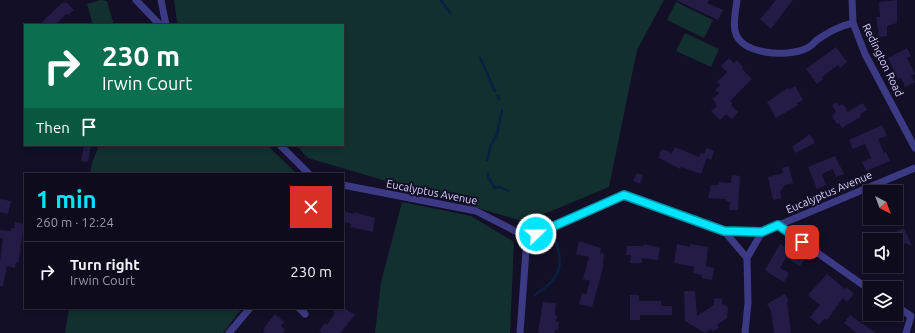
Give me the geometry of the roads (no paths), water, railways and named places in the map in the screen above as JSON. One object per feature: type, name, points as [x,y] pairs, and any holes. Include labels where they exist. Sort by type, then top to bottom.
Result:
[{"type":"street","points":[[136,0],[159,24]]},
{"type":"street","points":[[161,0],[166,24]]},
{"type":"street","points":[[737,0],[735,31],[739,38],[751,49],[763,52],[786,53],[805,49],[831,31],[853,23]]},
{"type":"street","name":"Redington Road","points":[[852,0],[853,23],[865,54],[915,148]]},
{"type":"street","points":[[281,146],[308,173]]},
{"type":"street","name":"Eucalyptus Avenue","points":[[344,185],[476,211],[528,238],[624,195],[724,231],[762,232],[915,168]]},
{"type":"street","points":[[778,225],[863,285]]},
{"type":"street","points":[[724,231],[747,258]]},
{"type":"street","points":[[745,333],[748,303],[747,258],[762,232]]},
{"type":"street","points":[[520,333],[528,238]]},
{"type":"street","points":[[229,333],[249,309]]},
{"type":"street","points":[[300,309],[305,314]]},
{"type":"street","points":[[903,309],[913,313],[906,333]]},
{"type":"waterway","points":[[441,0],[450,13]]},
{"type":"waterway","points":[[480,58],[495,91]]},
{"type":"waterway","points":[[487,160],[491,145],[497,134],[502,110]]},
{"type":"waterway","points":[[488,173],[488,177],[495,188],[500,187],[508,191]]},
{"type":"waterway","points":[[536,219],[544,221],[550,226]]},
{"type":"waterway","points":[[535,295],[550,283],[558,271],[560,257],[555,239]]}]
